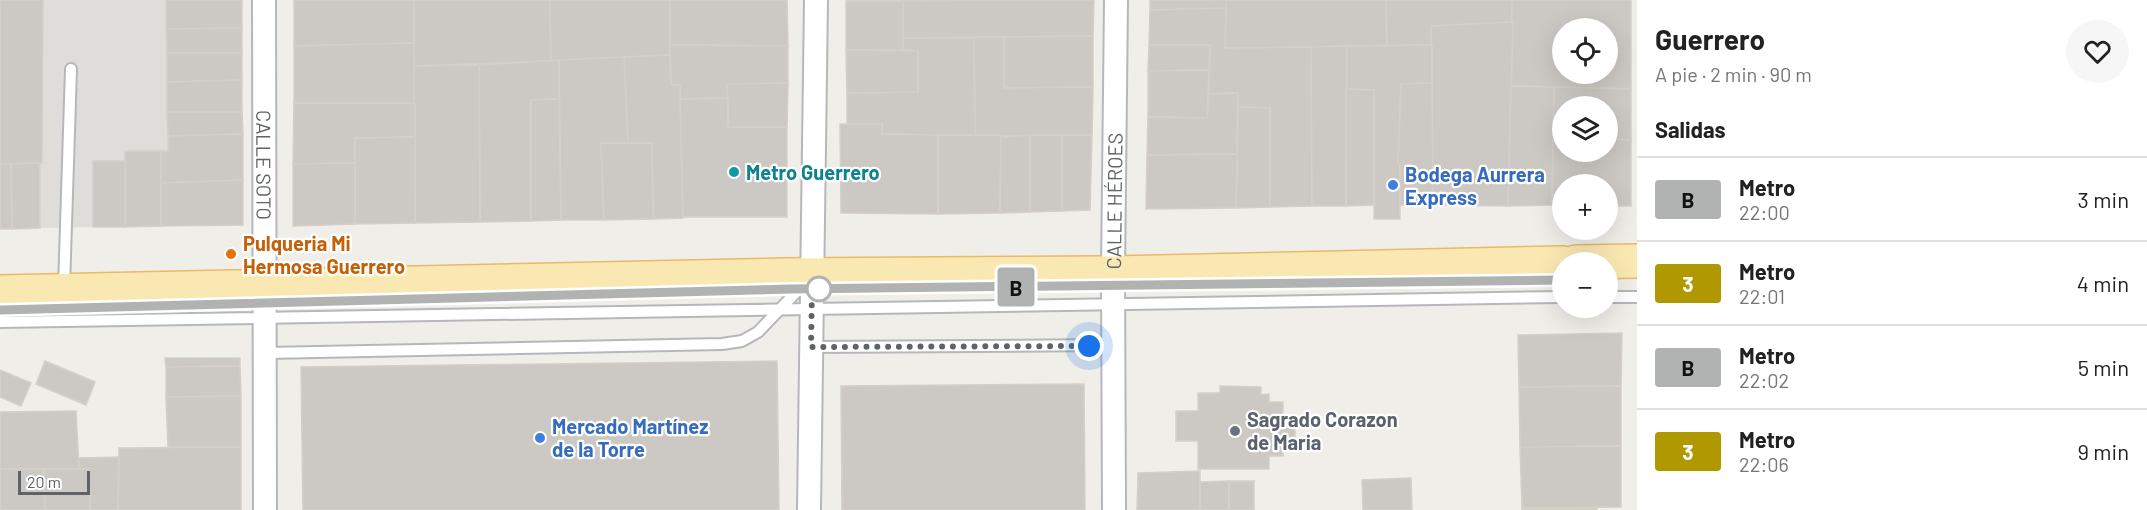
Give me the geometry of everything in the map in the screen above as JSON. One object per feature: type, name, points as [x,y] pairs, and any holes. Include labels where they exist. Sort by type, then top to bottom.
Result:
[{"type":"main road","points":[[1618,261],[1637,261]]},
{"type":"main road","points":[[0,292],[63,291],[264,301],[812,275],[1113,289],[1552,264]]},
{"type":"street","name":"CALLE SOTO","points":[[264,0],[265,510]]},
{"type":"street","points":[[809,510],[816,0]]},
{"type":"street","name":"CALLE HÉROES","points":[[1113,510],[1116,0]]},
{"type":"lane","points":[[63,291],[71,69]]},
{"type":"lane","points":[[265,353],[722,344],[742,341],[758,332],[812,275]]},
{"type":"lane","points":[[0,322],[264,301],[812,308],[1113,289],[1552,297]]},
{"type":"lane","points":[[1618,297],[1637,297]]},
{"type":"lane","points":[[811,347],[1113,345]]},
{"type":"shaded area","points":[[43,0],[166,0],[168,151],[126,151],[125,161],[93,161],[93,227],[40,228]]},
{"type":"building","points":[[0,0],[43,0],[42,163],[0,164]]},
{"type":"building","points":[[166,0],[242,0],[242,28],[166,29]]},
{"type":"building","points":[[294,0],[414,0],[414,43],[294,46]]},
{"type":"building","points":[[414,0],[550,0],[551,61],[414,66]]},
{"type":"building","points":[[550,0],[670,0],[670,55],[551,61]]},
{"type":"building","points":[[670,0],[787,0],[788,46],[670,45]]},
{"type":"building","points":[[846,0],[922,0],[903,1]]},
{"type":"building","points":[[1094,0],[1093,36],[903,38],[903,1]]},
{"type":"building","points":[[1150,0],[1226,0],[1226,8],[1150,10]]},
{"type":"building","points":[[1226,0],[1386,0],[1387,46],[1225,48]]},
{"type":"building","points":[[1386,0],[1512,0],[1512,22],[1431,26],[1431,45],[1387,46]]},
{"type":"building","points":[[1512,0],[1631,0],[1631,89],[1511,86]]},
{"type":"building","points":[[846,1],[903,1],[903,50],[846,50]]},
{"type":"building","points":[[1226,8],[1225,48],[1311,47],[1312,206],[1270,207],[1270,108],[1238,107],[1238,93],[1209,94],[1210,45],[1149,45],[1150,10]]},
{"type":"building","points":[[1513,22],[1508,206],[1433,205],[1431,26]]},
{"type":"building","points":[[242,28],[242,53],[167,53],[166,29]]},
{"type":"building","points":[[1093,36],[1093,87],[1004,88],[1004,37]]},
{"type":"building","points":[[974,37],[1004,37],[1004,88],[1093,87],[1092,135],[975,136]]},
{"type":"building","points":[[903,38],[974,38],[975,136],[882,134],[882,124],[847,125],[847,93],[918,92],[918,51],[903,50]]},
{"type":"building","points":[[414,43],[415,103],[294,103],[294,46]]},
{"type":"building","points":[[670,45],[788,46],[788,83],[727,84],[728,98],[680,99],[680,85],[671,85]]},
{"type":"building","points":[[1149,45],[1210,45],[1209,70],[1148,71]]},
{"type":"building","points":[[1432,45],[1432,83],[1401,84],[1398,165],[1400,165],[1400,219],[1374,219],[1374,90],[1346,89],[1347,46]]},
{"type":"building","points":[[1347,46],[1346,206],[1312,206],[1311,47]]},
{"type":"building","points":[[846,50],[918,51],[918,92],[847,93]]},
{"type":"building","points":[[167,53],[242,53],[242,80],[167,82]]},
{"type":"building","points":[[670,55],[671,85],[680,85],[683,218],[653,219],[652,143],[628,143],[624,57]]},
{"type":"building","points":[[624,57],[628,143],[601,143],[604,220],[561,220],[559,60]]},
{"type":"building","points":[[559,60],[559,99],[531,100],[531,221],[480,222],[479,65]]},
{"type":"building","points":[[479,65],[480,222],[415,223],[414,66]]},
{"type":"building","points":[[1209,70],[1207,118],[1148,117],[1148,71]]},
{"type":"building","points":[[242,80],[242,112],[167,112],[167,82]]},
{"type":"building","points":[[788,83],[787,127],[728,127],[727,84]]},
{"type":"building","points":[[1432,83],[1433,205],[1400,205],[1400,165],[1398,165],[1401,84]]},
{"type":"building","points":[[1511,86],[1554,87],[1554,96],[1552,96],[1552,205],[1508,206]]},
{"type":"building","points":[[1554,87],[1631,89],[1631,140],[1618,139],[1618,96],[1554,96]]},
{"type":"building","points":[[1346,89],[1374,90],[1374,205],[1346,206]]},
{"type":"building","points":[[1238,93],[1237,154],[1147,155],[1148,117],[1207,118],[1209,94]]},
{"type":"building","name":"Metro Guerrero","points":[[728,98],[728,127],[787,127],[787,217],[683,217],[680,99]]},
{"type":"building","points":[[559,99],[561,220],[531,221],[531,100]]},
{"type":"building","points":[[294,103],[415,103],[415,137],[355,138],[355,163],[293,164]]},
{"type":"building","points":[[1238,107],[1270,108],[1270,207],[1236,208]]},
{"type":"building","points":[[167,112],[242,112],[243,134],[168,136]]},
{"type":"building","name":"Metro Guerrero","points":[[840,124],[882,124],[882,134],[938,135],[938,214],[841,213]]},
{"type":"building","points":[[243,134],[243,180],[161,183],[161,151],[168,151],[168,136]]},
{"type":"building","points":[[938,135],[1001,135],[1000,213],[938,214]]},
{"type":"building","points":[[1030,135],[1062,135],[1062,211],[1030,212]]},
{"type":"building","points":[[1030,135],[1030,212],[1000,213],[1001,137]]},
{"type":"building","points":[[1062,135],[1092,135],[1090,210],[1062,211]]},
{"type":"building","points":[[415,137],[415,223],[355,224],[355,138]]},
{"type":"building","points":[[1618,139],[1631,140],[1631,206],[1618,206],[1618,174],[1552,174],[1553,162],[1618,162]]},
{"type":"building","points":[[601,143],[652,143],[653,219],[604,220]]},
{"type":"building","points":[[125,151],[161,151],[161,226],[125,227]]},
{"type":"building","points":[[1237,154],[1236,208],[1146,209],[1147,155]]},
{"type":"building","points":[[93,161],[125,161],[125,227],[93,227]]},
{"type":"building","points":[[40,163],[40,228],[12,229],[11,164]]},
{"type":"building","points":[[355,163],[355,224],[293,226],[293,164]]},
{"type":"building","points":[[0,164],[11,164],[12,229],[0,229]]},
{"type":"building","points":[[243,180],[243,225],[161,226],[161,183]]},
{"type":"building","points":[[1622,333],[1621,386],[1519,387],[1518,335]]},
{"type":"building","points":[[165,358],[240,358],[240,366],[166,367]]},
{"type":"building","points":[[45,361],[95,382],[86,405],[36,384]]},
{"type":"building","name":"Mercado Martínez de la Torre","points":[[777,361],[779,510],[303,510],[301,367]]},
{"type":"building","points":[[240,366],[241,396],[166,397],[166,367]]},
{"type":"building","points":[[0,370],[31,383],[21,406],[0,397]]},
{"type":"building","points":[[1084,384],[1085,510],[842,510],[841,386]]},
{"type":"building","name":"Sagrado Corazon de Maria","points":[[1220,386],[1261,387],[1261,395],[1269,394],[1269,402],[1283,402],[1283,422],[1295,423],[1295,440],[1283,440],[1283,456],[1269,456],[1269,469],[1198,469],[1198,441],[1176,441],[1176,411],[1198,411],[1198,393],[1220,393]]},
{"type":"building","points":[[1621,386],[1621,446],[1520,447],[1519,387]]},
{"type":"building","points":[[241,396],[241,447],[168,447],[166,397]]},
{"type":"building","points":[[76,411],[79,469],[0,469],[0,412]]},
{"type":"building","points":[[1621,446],[1621,507],[1522,508],[1520,447]]},
{"type":"building","points":[[241,447],[241,510],[118,510],[119,448]]},
{"type":"building","points":[[119,457],[118,510],[90,510],[89,469],[79,469],[79,458]]},
{"type":"building","points":[[0,469],[44,469],[45,510],[0,510]]},
{"type":"building","points":[[44,469],[89,469],[90,510],[45,510]]},
{"type":"building","points":[[1200,471],[1200,510],[1137,510],[1138,473]]},
{"type":"building","points":[[1411,478],[1412,510],[1363,510],[1362,480]]},
{"type":"building","points":[[1229,481],[1229,510],[1200,510],[1200,482]]},
{"type":"building","points":[[1229,481],[1254,481],[1254,510],[1229,510]]},
{"type":"building","points":[[1522,508],[1597,508],[1597,510],[1522,510]]},
{"type":"metro line","name":"B","points":[[0,310],[791,289],[1552,280]]},
{"type":"place","name":"Metro Guerrero","points":[[734,172]]},
{"type":"place","name":"Bodega Aurrera Express","points":[[1393,185]]},
{"type":"place","name":"Pulqueria Mi Hermosa Guerrero","points":[[231,254]]},
{"type":"place","name":"Sagrado Corazon de Maria","points":[[1235,431]]},
{"type":"place","name":"Mercado Martínez de la Torre","points":[[540,438]]},
{"type":"route","points":[[819,289],[812,291],[811,347],[1089,346]]}]
